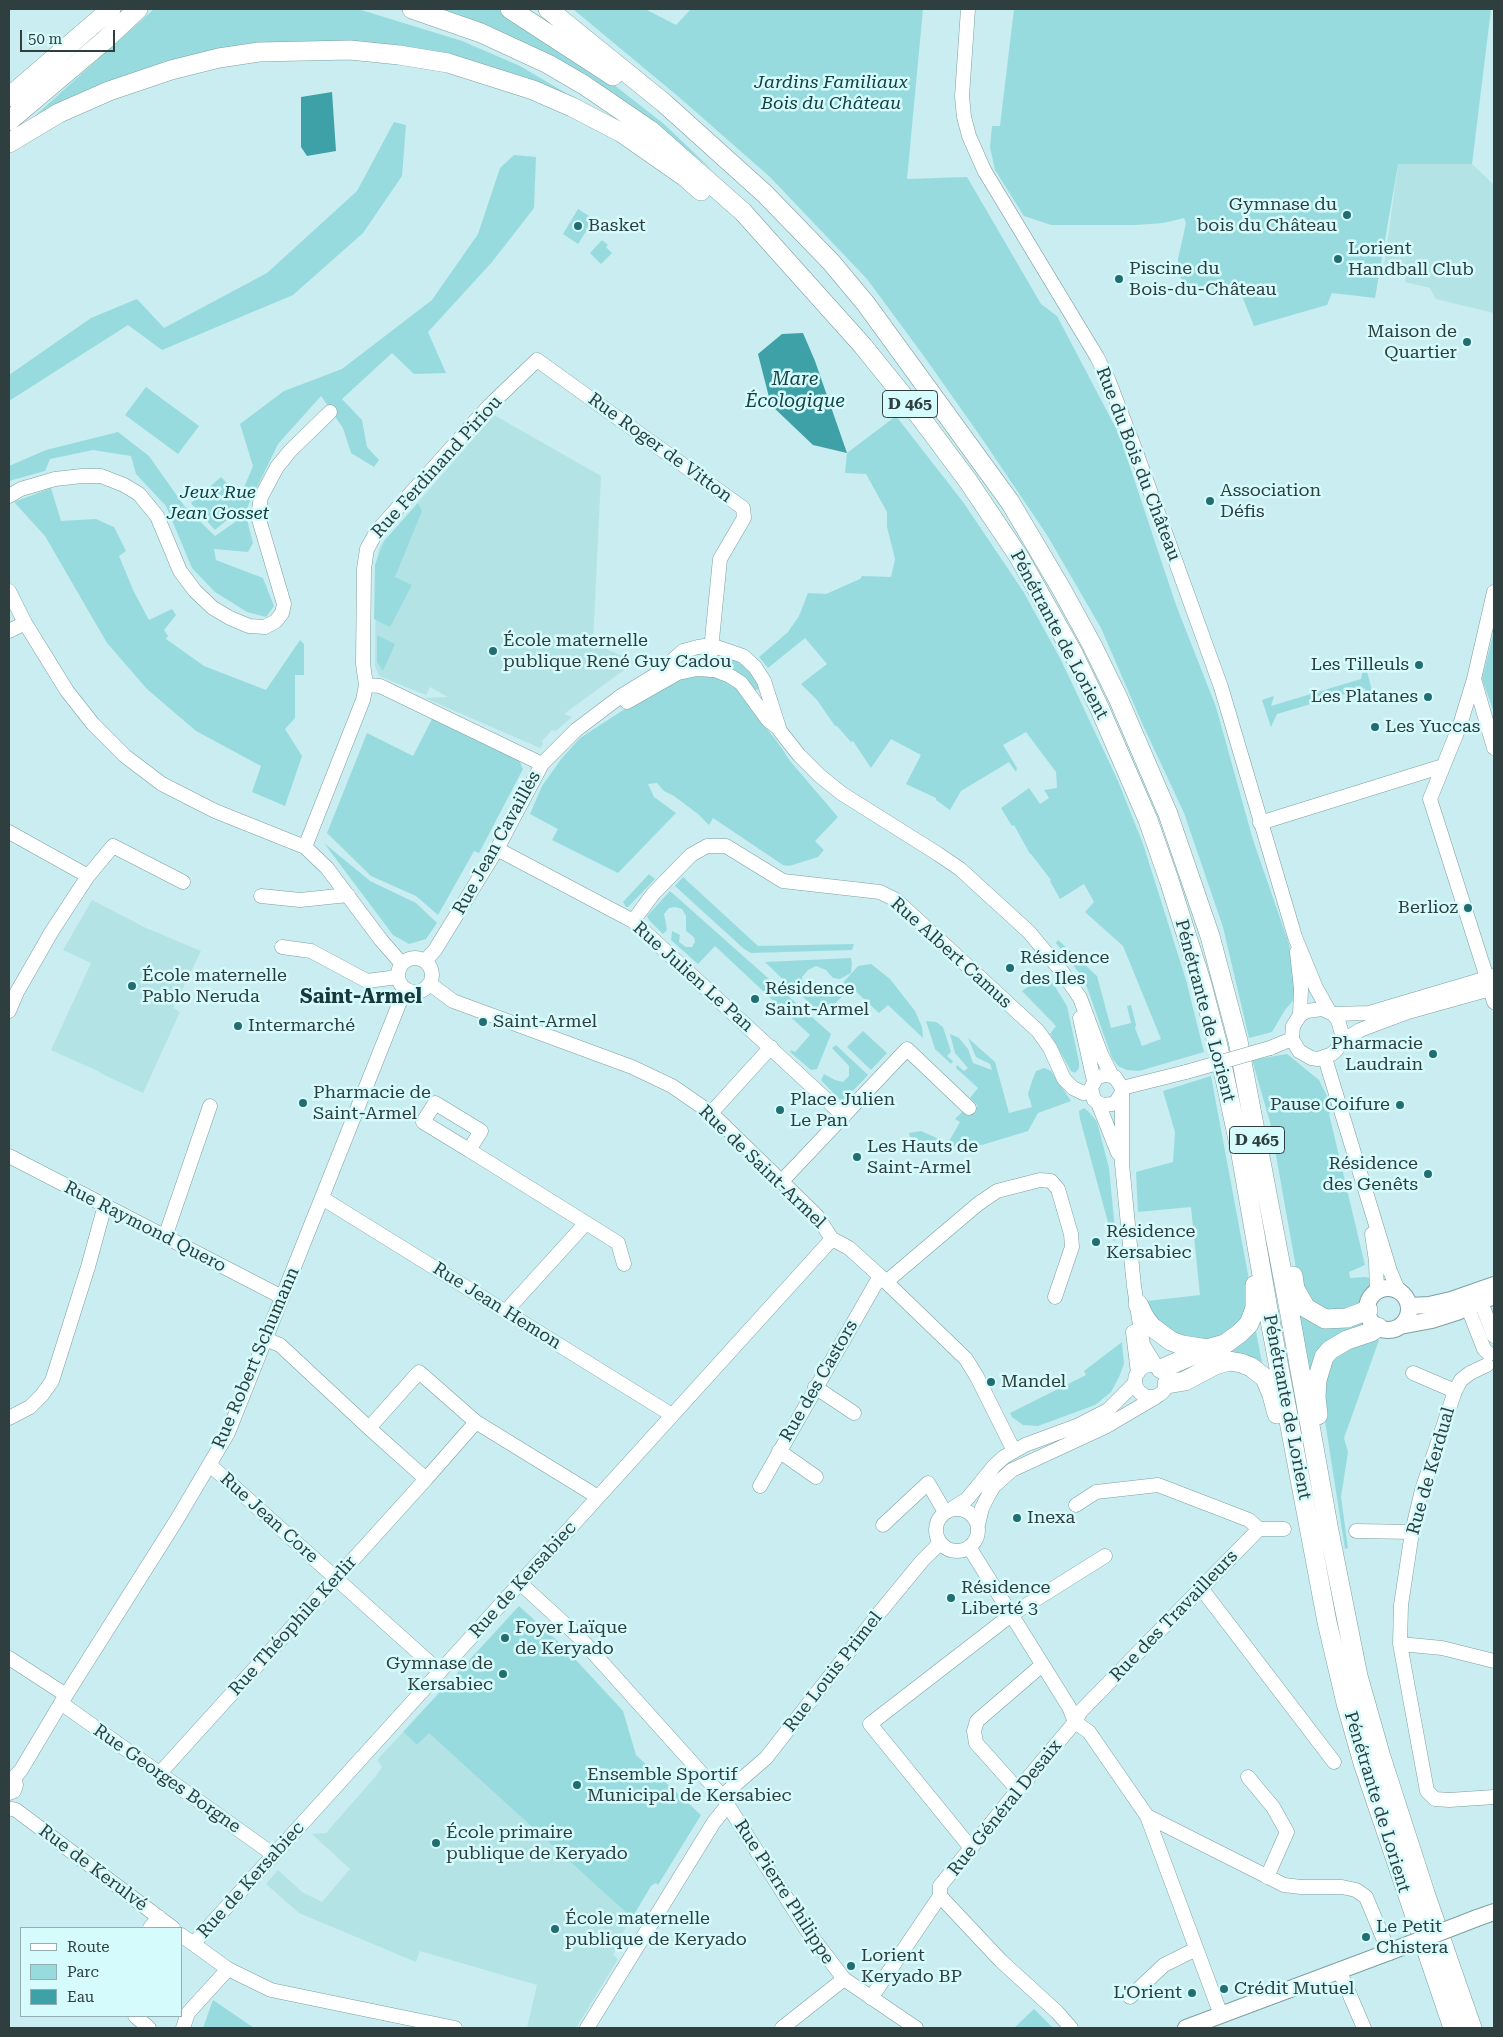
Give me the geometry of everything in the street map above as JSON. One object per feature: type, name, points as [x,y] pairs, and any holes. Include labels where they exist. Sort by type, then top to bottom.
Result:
[{"type":"highway","points":[[9,97],[110,9]]},
{"type":"highway","points":[[9,121],[98,46],[138,9]]},
{"type":"highway","points":[[412,9],[482,33],[548,64],[592,90],[650,130],[723,193],[788,261]]},
{"type":"highway","points":[[510,9],[604,70],[673,124],[728,173],[842,288],[877,318]]},
{"type":"highway","points":[[548,9],[664,103],[765,194],[831,262],[877,318]]},
{"type":"highway","points":[[9,143],[59,113],[109,91],[171,70],[219,58],[259,52],[297,50],[350,50],[400,55],[448,63],[533,90],[572,107],[622,133],[685,177],[748,231],[788,261]]},
{"type":"highway","name":"Pénétrante de Lorient","points":[[788,261],[863,346],[921,418],[968,481],[1018,558],[1074,655],[1125,765],[1148,820],[1201,981],[1218,1046],[1240,1149],[1269,1315],[1327,1622],[1346,1703],[1363,1764],[1452,2028]]},
{"type":"highway","name":"Pénétrante de Lorient","points":[[877,318],[1010,502],[1092,645],[1144,756],[1168,814],[1210,936],[1238,1041],[1329,1531],[1358,1676],[1384,1766],[1472,2028]]},
{"type":"highway","points":[[1160,1379],[1207,1349],[1225,1344],[1249,1324],[1255,1308],[1255,1288],[1226,1132],[1201,981]]},
{"type":"highway","points":[[1238,1041],[1269,1151],[1296,1289],[1300,1299],[1306,1308],[1325,1319],[1337,1320],[1347,1318],[1368,1310]]},
{"type":"highway","points":[[1136,1295],[1145,1318],[1152,1327],[1171,1341],[1182,1345],[1207,1349]]},
{"type":"highway","points":[[1358,1676],[1342,1556],[1316,1397],[1320,1369],[1324,1358],[1330,1350],[1347,1340],[1371,1332],[1378,1326]]},
{"type":"highway","points":[[1160,1379],[1186,1381],[1215,1365],[1228,1361],[1251,1367],[1265,1378],[1272,1395],[1306,1561],[1321,1623],[1346,1703]]},
{"type":"main road","points":[[1409,1306],[1429,1305],[1451,1300],[1494,1285]]},
{"type":"main road","points":[[1400,1326],[1408,1314],[1409,1306],[1404,1295],[1398,1290],[1389,1288],[1377,1291],[1369,1301],[1370,1319],[1378,1326],[1390,1330],[1400,1326],[1432,1320],[1481,1302]]},
{"type":"main road","points":[[1186,2028],[1494,1912]]},
{"type":"street","name":"Rue du Bois du Château","points":[[968,9],[962,96],[964,117],[969,136],[984,170],[1097,357],[1108,379],[1221,687],[1295,936],[1316,988],[1331,1013]]},
{"type":"street","name":"Rue Roger de Vitton","points":[[537,360],[743,508],[744,518],[720,559],[709,670]]},
{"type":"street","name":"Rue Ferdinand Piriou","points":[[305,847],[363,700],[366,685],[363,664],[364,578],[367,549],[377,531],[488,407],[537,360]]},
{"type":"street","points":[[9,496],[55,479],[82,476],[101,476],[124,485],[140,494],[157,516],[180,571],[195,591],[213,608],[230,618],[249,626],[265,628],[276,621],[282,613],[284,604],[258,516],[261,497],[273,474],[290,451],[330,412]]},
{"type":"street","points":[[9,591],[25,624],[67,691],[93,724],[125,756],[162,784],[215,811],[305,847],[327,868],[348,895],[381,940],[402,977],[418,992],[430,984],[432,972],[425,961],[411,958],[402,977]]},
{"type":"street","points":[[1492,986],[1430,799],[1460,724],[1474,678],[1494,592]]},
{"type":"street","points":[[9,631],[25,624]]},
{"type":"street","points":[[711,645],[743,656],[755,667],[764,681],[780,731]]},
{"type":"street","name":"Rue Jean Cavaillès","points":[[425,961],[435,950],[497,850],[542,764],[576,730],[621,696],[657,674],[683,652],[711,645]]},
{"type":"street","name":"Rue Jean Cavaillès","points":[[576,730],[678,673],[697,669],[709,670],[730,676],[741,683],[768,720],[820,776],[841,793],[938,854],[977,884],[1029,932],[1063,973]]},
{"type":"street","points":[[1474,678],[1494,748]]},
{"type":"street","points":[[366,685],[380,686],[542,764]]},
{"type":"street","points":[[1260,823],[1443,766]]},
{"type":"street","points":[[9,832],[88,876]]},
{"type":"street","points":[[9,1012],[17,992],[52,932],[88,876],[113,846],[183,882]]},
{"type":"street","name":"Rue Albert Camus","points":[[633,921],[653,894],[691,855],[707,846],[726,846],[783,881],[880,892],[896,900],[1038,1031],[1050,1048],[1068,1084],[1083,1092],[1094,1092]]},
{"type":"street","name":"Rue Julien Le Pan","points":[[497,850],[633,921],[844,1116]]},
{"type":"street","points":[[261,896],[300,900],[348,895]]},
{"type":"street","name":"Rue du Bois du Château","points":[[1295,936],[1301,989],[1300,1015]]},
{"type":"street","points":[[282,947],[311,951],[367,981],[402,977]]},
{"type":"street","points":[[1063,973],[1080,998],[1101,1054],[1112,1076]]},
{"type":"street","points":[[1063,973],[1076,1003],[1094,1092],[1122,1164]]},
{"type":"street","name":"Rue Robert Schumann","points":[[10,1796],[21,1770],[228,1433],[322,1198],[402,977]]},
{"type":"street","name":"Rue de Saint-Armel","points":[[430,984],[453,1001],[632,1067],[672,1086],[711,1113],[817,1216],[832,1238],[849,1248],[966,1359],[1014,1451]]},
{"type":"street","points":[[1492,986],[1408,1012],[1360,1030],[1341,1042],[1332,1054],[1324,1058],[1304,1056],[1295,1046],[1292,1039],[1293,1026],[1300,1015],[1314,1008],[1331,1013],[1369,1013],[1492,986]]},
{"type":"street","points":[[1331,1013],[1341,1027],[1341,1042]]},
{"type":"street","points":[[1094,1092],[1102,1105],[1112,1104],[1116,1102],[1121,1091],[1270,1048],[1292,1039]]},
{"type":"street","points":[[711,1113],[771,1047]]},
{"type":"street","points":[[781,1182],[908,1049],[969,1108]]},
{"type":"street","points":[[1324,1058],[1390,1271],[1398,1290]]},
{"type":"street","points":[[1094,1092],[1102,1075],[1112,1076],[1118,1080],[1121,1091],[1122,1164],[1143,1345],[1160,1379]]},
{"type":"street","points":[[165,1237],[210,1106]]},
{"type":"street","points":[[470,1150],[618,1242],[624,1264]]},
{"type":"street","name":"Rue Raymond Quero","points":[[9,1156],[282,1297]]},
{"type":"street","points":[[883,1279],[997,1191],[1040,1180],[1051,1181],[1058,1189],[1071,1234],[1072,1247],[1055,1298]]},
{"type":"street","points":[[1362,1181],[1376,1261],[1377,1291]]},
{"type":"street","name":"Rue Jean Hemon","points":[[322,1198],[672,1416]]},
{"type":"street","points":[[9,1418],[30,1407],[52,1381],[105,1206]]},
{"type":"street","points":[[506,1311],[586,1223]]},
{"type":"street","name":"Rue de Kersabiec","points":[[193,1944],[832,1238]]},
{"type":"street","name":"Rue des Castors","points":[[760,1486],[815,1387],[883,1279]]},
{"type":"street","points":[[1136,1295],[1132,1320],[1137,1389],[1145,1396],[1160,1379]]},
{"type":"street","points":[[1481,1302],[1494,1336]]},
{"type":"street","points":[[1481,1302],[1484,1350],[1491,1360]]},
{"type":"street","points":[[266,1339],[280,1345],[426,1479]]},
{"type":"street","name":"Rue de Kerdual","points":[[1491,1360],[1461,1380],[1455,1391],[1422,1490],[1412,1532],[1401,1605],[1400,1644],[1427,1791],[1435,1799],[1494,1797]]},
{"type":"street","points":[[1146,1366],[1160,1379],[1105,1427],[1012,1470],[994,1486],[989,1494],[982,1508],[977,1538],[969,1547],[957,1551],[945,1548],[940,1543],[935,1530],[936,1523],[949,1510],[967,1499],[995,1465],[1025,1445],[1078,1425],[1108,1410],[1146,1366]]},
{"type":"street","points":[[369,1428],[419,1372],[476,1422],[598,1497]]},
{"type":"street","points":[[1413,1373],[1455,1391]]},
{"type":"street","points":[[815,1387],[854,1413]]},
{"type":"street","name":"Rue Théophile Kerlir","points":[[160,1773],[476,1422]]},
{"type":"street","points":[[779,1452],[816,1477]]},
{"type":"street","name":"Rue Jean Core","points":[[210,1465],[440,1672]]},
{"type":"street","points":[[883,1525],[928,1483],[949,1510]]},
{"type":"street","points":[[1076,1505],[1096,1492],[1158,1485],[1249,1520],[1259,1529],[1284,1529]]},
{"type":"street","points":[[949,1510],[961,1508],[969,1512],[975,1518],[978,1525]]},
{"type":"street","name":"Rue des Travailleurs","points":[[1075,1722],[1080,1711],[1259,1529]]},
{"type":"street","points":[[1356,1531],[1412,1532]]},
{"type":"street","name":"Rue Louis Primel","points":[[587,2028],[714,1822],[725,1801],[766,1758],[880,1612],[922,1561],[940,1543]]},
{"type":"street","points":[[969,1547],[1072,1712],[1075,1722],[1089,1732],[1147,1816],[1220,2015]]},
{"type":"street","points":[[971,1848],[870,1724],[1011,1615],[1105,1556]]},
{"type":"street","name":"Rue Pierre Philippe","points":[[520,1583],[580,1638],[725,1801],[806,1930],[844,1979],[916,2028]]},
{"type":"street","points":[[1201,1588],[1334,1762]]},
{"type":"street","points":[[1400,1644],[1442,1648],[1494,1661]]},
{"type":"street","name":"Rue Georges Borgne","points":[[9,1658],[160,1773],[274,1855]]},
{"type":"street","points":[[1018,1790],[976,1743],[974,1731],[978,1721],[1042,1665]]},
{"type":"street","name":"Rue Général Desaix","points":[[871,1998],[940,1896],[940,1886],[1075,1722]]},
{"type":"street","points":[[1248,1778],[1274,1807],[1287,1832],[1267,1877]]},
{"type":"street","name":"Rue de Kerulvé","points":[[10,1796],[16,1810],[172,1927]]},
{"type":"street","points":[[1147,1816],[1284,1885],[1342,1887],[1356,1890],[1366,1897],[1389,1952]]},
{"type":"street","points":[[940,1896],[1001,1961],[1057,2012],[1071,2028]]},
{"type":"street","points":[[151,1927],[160,1917]]},
{"type":"street","points":[[182,1935],[228,1970],[271,1990],[455,2028]]},
{"type":"street","points":[[1130,1997],[1164,1965],[1196,1949]]},
{"type":"street","points":[[183,2028],[188,2013],[228,1970]]},
{"type":"street","points":[[1339,1970],[1364,2028]]},
{"type":"street","points":[[782,2028],[844,1979]]},
{"type":"street","points":[[136,2017],[149,2028]]},
{"type":"shaded area","points":[[1398,164],[1472,164],[1494,185],[1494,313],[1436,299],[1430,288],[1405,282],[1406,272],[1384,267]]},
{"type":"shaded area","points":[[494,415],[601,476],[593,643],[635,662],[564,714],[572,717],[556,731],[552,730],[542,741],[543,744],[540,748],[425,698],[448,697],[430,687],[426,695],[379,676],[375,666],[376,562],[380,546]]},
{"type":"shaded area","name":"École maternelle Pablo Neruda","points":[[92,900],[146,928],[201,951],[173,1008],[180,1012],[143,1093],[51,1050],[91,963],[63,950]]},
{"type":"shaded area","name":"École primaire publique de Keryado","points":[[403,1732],[417,1745],[429,1732],[632,1918],[618,1940],[620,1942],[613,1955],[618,1959],[576,2028],[527,2028],[537,1985],[420,1951],[416,1962],[299,1913],[266,1884],[278,1870],[302,1892],[322,1902],[350,1869],[312,1834],[326,1833],[376,1776],[382,1767],[377,1760]]},
{"type":"green space","points":[[154,9],[358,9],[462,41],[520,66],[615,122],[524,81],[265,46],[28,122]]},
{"type":"green space","points":[[438,9],[497,9],[538,31],[586,63],[664,124],[712,170],[658,126]]},
{"type":"green space","name":"Jardins Familiaux Bois du Château","points":[[573,9],[645,9],[676,25],[691,9],[923,9],[907,179],[967,177],[1041,304],[1057,316],[1119,434],[1176,605],[1216,707],[1253,840],[1289,944],[1297,996],[1285,1010],[1272,1032],[1249,1038],[1223,927],[1184,813],[1101,628],[1047,535],[985,443],[867,279],[770,177],[680,98]]},
{"type":"green space","points":[[1014,9],[1491,9],[1472,164],[1398,164],[1375,298],[1332,293],[1327,305],[1254,326],[1242,296],[1233,289],[1184,286],[1178,271],[1178,259],[1186,223],[1184,218],[1163,223],[1136,225],[1051,225],[1024,216],[995,170],[990,147],[992,126],[1000,126]]},
{"type":"green space","points":[[394,122],[406,125],[402,176],[363,233],[293,295],[162,350],[128,325],[9,401],[9,375],[91,318],[137,299],[164,328],[267,273],[357,191]]},
{"type":"green space","name":"Jeux Rue Jean Gosset","points":[[514,155],[536,157],[534,208],[492,262],[428,332],[446,373],[414,374],[392,353],[342,399],[362,420],[367,447],[379,460],[374,467],[351,453],[343,428],[321,396],[278,444],[245,512],[253,543],[248,552],[214,549],[216,560],[263,578],[274,606],[266,617],[247,612],[215,592],[192,568],[166,506],[136,474],[131,456],[93,450],[50,459],[45,471],[9,481],[9,466],[46,450],[118,432],[149,456],[185,507],[215,536],[238,520],[240,509],[215,530],[191,503],[221,477],[242,499],[243,490],[253,466],[240,424],[284,391],[342,369],[432,300],[478,234],[500,168]]},
{"type":"green space","name":"Basket","points":[[578,209],[594,219],[578,244],[563,234]]},
{"type":"green space","points":[[602,240],[608,245],[606,247],[612,253],[601,264],[590,253]]},
{"type":"green space","points":[[146,387],[199,426],[178,454],[125,415]]},
{"type":"green space","points":[[896,416],[963,502],[1023,591],[1061,660],[1118,781],[1143,844],[1186,980],[1204,1052],[1139,1071],[1127,1070],[1118,1066],[1112,1058],[1083,978],[1056,943],[1058,940],[1097,976],[1111,1028],[1131,1023],[1127,1006],[1131,1005],[1135,1028],[1142,1046],[1161,1039],[1123,946],[1085,912],[1094,902],[1084,884],[1060,899],[1051,880],[1030,854],[1014,825],[1012,826],[1001,808],[1029,788],[1040,804],[1049,798],[1044,790],[1057,788],[1056,772],[1026,732],[1003,745],[1017,768],[1016,772],[1009,762],[961,791],[950,810],[936,800],[936,798],[906,784],[921,755],[891,739],[871,768],[853,741],[851,742],[835,726],[817,700],[801,684],[827,664],[805,638],[768,668],[759,657],[788,632],[799,616],[808,593],[826,594],[860,579],[862,576],[891,577],[895,559],[887,527],[887,512],[866,474],[845,473],[847,453]]},
{"type":"green space","points":[[51,488],[61,521],[96,519],[114,527],[126,551],[119,556],[134,592],[149,620],[172,609],[176,615],[164,630],[168,636],[166,639],[204,666],[266,690],[300,640],[304,644],[304,675],[295,675],[295,718],[285,729],[302,756],[285,806],[252,792],[261,766],[196,731],[147,689],[107,643],[45,536],[14,502]]},
{"type":"green space","points":[[418,503],[422,511],[395,577],[412,585],[390,627],[374,619],[375,565],[384,541]]},
{"type":"green space","points":[[1494,631],[1494,709],[1493,710],[1482,679]]},
{"type":"green space","points":[[377,635],[395,644],[383,671],[377,662]]},
{"type":"green space","points":[[717,653],[736,656],[756,675],[759,689],[753,691],[718,666],[715,660]]},
{"type":"green space","points":[[1366,668],[1373,694],[1363,697],[1365,688],[1277,714],[1271,727],[1262,700],[1274,696],[1271,706],[1361,679],[1363,669]]},
{"type":"green space","points":[[695,675],[711,675],[723,679],[736,688],[790,761],[838,817],[815,841],[824,850],[818,857],[789,866],[783,865],[713,818],[709,825],[698,814],[664,791],[657,783],[648,784],[654,797],[676,813],[618,873],[552,840],[558,829],[530,814],[542,786],[562,758],[580,738],[631,705],[679,679]]},
{"type":"green space","points":[[432,719],[519,760],[523,769],[479,853],[474,851],[438,915],[416,896],[371,876],[327,833],[367,733],[413,756]]},
{"type":"green space","points":[[324,843],[370,881],[416,903],[437,923],[426,939],[409,944],[393,935]]},
{"type":"green space","points":[[649,874],[655,879],[626,907],[623,902]]},
{"type":"green space","points":[[683,877],[758,946],[854,944],[852,950],[751,953],[744,949],[675,886]]},
{"type":"green space","points":[[670,891],[831,1034],[817,1069],[811,1070],[790,1052],[791,1050],[795,1052],[810,1035],[715,946],[698,964],[671,940],[672,931],[680,935],[679,942],[686,947],[692,947],[695,942],[694,937],[686,931],[686,916],[682,909],[669,908],[664,914],[667,930],[663,934],[649,920],[647,916]]},
{"type":"green space","points":[[851,958],[851,973],[840,979],[833,978],[826,970],[816,966],[808,970],[802,977],[803,989],[796,992],[765,962]]},
{"type":"green space","points":[[871,964],[890,979],[915,1011],[922,1027],[923,1038],[888,1005],[879,1013],[851,987],[823,1016],[803,997],[810,992],[818,994],[826,991],[831,985],[842,984],[858,966]]},
{"type":"green space","points":[[1049,977],[1067,1006],[1079,1062],[1079,1068],[1075,1073],[1071,1071],[1050,1034],[1056,1026],[1022,991],[1035,982]]},
{"type":"green space","points":[[926,1021],[936,1022],[943,1027],[951,1052],[947,1056],[953,1061],[951,1064],[935,1049]]},
{"type":"green space","points":[[863,1031],[887,1053],[871,1070],[847,1047]]},
{"type":"green space","points":[[950,1034],[959,1038],[968,1049],[973,1063],[992,1070],[990,1064],[976,1057],[968,1038],[995,1062],[1009,1113],[1032,1107],[1028,1094],[1032,1081],[1036,1071],[1044,1068],[1051,1071],[1071,1101],[1038,1113],[1028,1131],[972,1148],[970,1141],[936,1153],[928,1149],[922,1142],[910,1137],[909,1133],[921,1131],[948,1143],[960,1122],[955,1119],[964,1110],[969,1114],[978,1106],[970,1098],[978,1088],[956,1068],[957,1065],[964,1071],[968,1068],[955,1053]]},
{"type":"green space","points":[[836,1045],[868,1075],[842,1102],[821,1080],[824,1074],[843,1082],[849,1076],[849,1066],[832,1048]]},
{"type":"green space","points":[[1287,1054],[1319,1080],[1334,1110],[1329,1114],[1365,1265],[1349,1272],[1350,1278],[1365,1277],[1375,1279],[1367,1296],[1355,1309],[1340,1314],[1311,1305],[1298,1279],[1270,1122],[1252,1060]]},
{"type":"green space","points":[[1211,1076],[1250,1285],[1249,1312],[1232,1333],[1196,1343],[1157,1325],[1143,1300],[1200,1295],[1191,1207],[1138,1212],[1136,1172],[1173,1162],[1175,1132],[1163,1091]]},
{"type":"green space","points":[[1084,1108],[1097,1122],[1109,1168],[1116,1240],[1113,1241],[1080,1119],[1079,1111]]},
{"type":"green space","points":[[1295,1306],[1364,1319],[1369,1325],[1309,1383]]},
{"type":"green space","points":[[1255,1326],[1263,1368],[1247,1361],[1174,1378],[1171,1369]]},
{"type":"green space","points":[[1374,1335],[1379,1340],[1344,1438],[1348,1452],[1341,1497],[1348,1548],[1345,1549],[1325,1421],[1324,1377],[1331,1360]]},
{"type":"green space","points":[[1122,1342],[1124,1364],[1119,1377],[1111,1392],[1095,1405],[1038,1426],[1023,1425],[1012,1417],[1010,1413],[1086,1375],[1084,1371]]},
{"type":"green space","name":"Ensemble Sportif Municipal de Kersabiec","points":[[519,1606],[564,1647],[623,1711],[636,1755],[701,1815],[658,1885],[656,1883],[651,1886],[632,1918],[429,1733],[417,1745],[403,1732]]},
{"type":"green space","points":[[213,2000],[254,2028],[203,2028]]},
{"type":"green space","points":[[1034,2009],[1053,2028],[1014,2028]]},
{"type":"water","points":[[332,92],[336,151],[307,156],[301,147],[301,97]]},
{"type":"water","name":"Mare Écologique","points":[[803,333],[815,361],[847,453],[813,445],[771,405],[758,354],[782,334]]},
{"type":"place","name":"Gymnase du bois du Château","points":[[1347,215]]},
{"type":"place","name":"Basket","points":[[578,226]]},
{"type":"place","name":"Lorient Handball Club","points":[[1338,259]]},
{"type":"place","name":"Piscine du Bois-du-Château","points":[[1119,279]]},
{"type":"place","name":"Maison de Quartier","points":[[1467,342]]},
{"type":"place","name":"Association Défis","points":[[1210,501]]},
{"type":"place","name":"École maternelle publique René Guy Cadou","points":[[493,651]]},
{"type":"place","name":"Les Tilleuls","points":[[1419,665]]},
{"type":"place","name":"Les Platanes","points":[[1428,697]]},
{"type":"place","name":"Les Yuccas","points":[[1375,727]]},
{"type":"place","name":"Berlioz","points":[[1468,908]]},
{"type":"place","name":"Résidence des Iles","points":[[1010,968]]},
{"type":"place","name":"École maternelle Pablo Neruda","points":[[132,986]]},
{"type":"place","name":"Résidence Saint-Armel","points":[[755,999]]},
{"type":"place","name":"Saint-Armel","points":[[483,1022]]},
{"type":"place","name":"Intermarché","points":[[238,1026]]},
{"type":"place","name":"Pharmacie Laudrain","points":[[1433,1054]]},
{"type":"place","name":"Pharmacie de Saint-Armel","points":[[303,1103]]},
{"type":"place","name":"Pause Coifure","points":[[1400,1105]]},
{"type":"place","name":"Place Julien Le Pan","points":[[780,1110]]},
{"type":"place","name":"Les Hauts de Saint-Armel","points":[[857,1157]]},
{"type":"place","name":"Résidence des Genêts","points":[[1428,1174]]},
{"type":"place","name":"Résidence Kersabiec","points":[[1096,1242]]},
{"type":"place","name":"Mandel","points":[[991,1382]]},
{"type":"place","name":"Inexa","points":[[1017,1518]]},
{"type":"place","name":"Résidence Liberté 3","points":[[951,1598]]},
{"type":"place","name":"Foyer Laïque de Keryado","points":[[505,1638]]},
{"type":"place","name":"Gymnase de Kersabiec","points":[[503,1674]]},
{"type":"place","name":"Ensemble Sportif Municipal de Kersabiec","points":[[577,1785]]},
{"type":"place","name":"École primaire publique de Keryado","points":[[436,1843]]},
{"type":"place","name":"École maternelle publique de Keryado","points":[[555,1929]]},
{"type":"place","name":"Le Petit Chistera","points":[[1366,1937]]},
{"type":"place","name":"Lorient Keryado BP","points":[[851,1966]]},
{"type":"place","name":"Crédit Mutuel","points":[[1224,1989]]},
{"type":"place","name":"L'Orient","points":[[1192,1993]]},
{"type":"district","name":"Saint-Armel","points":[[361,997]]}]
